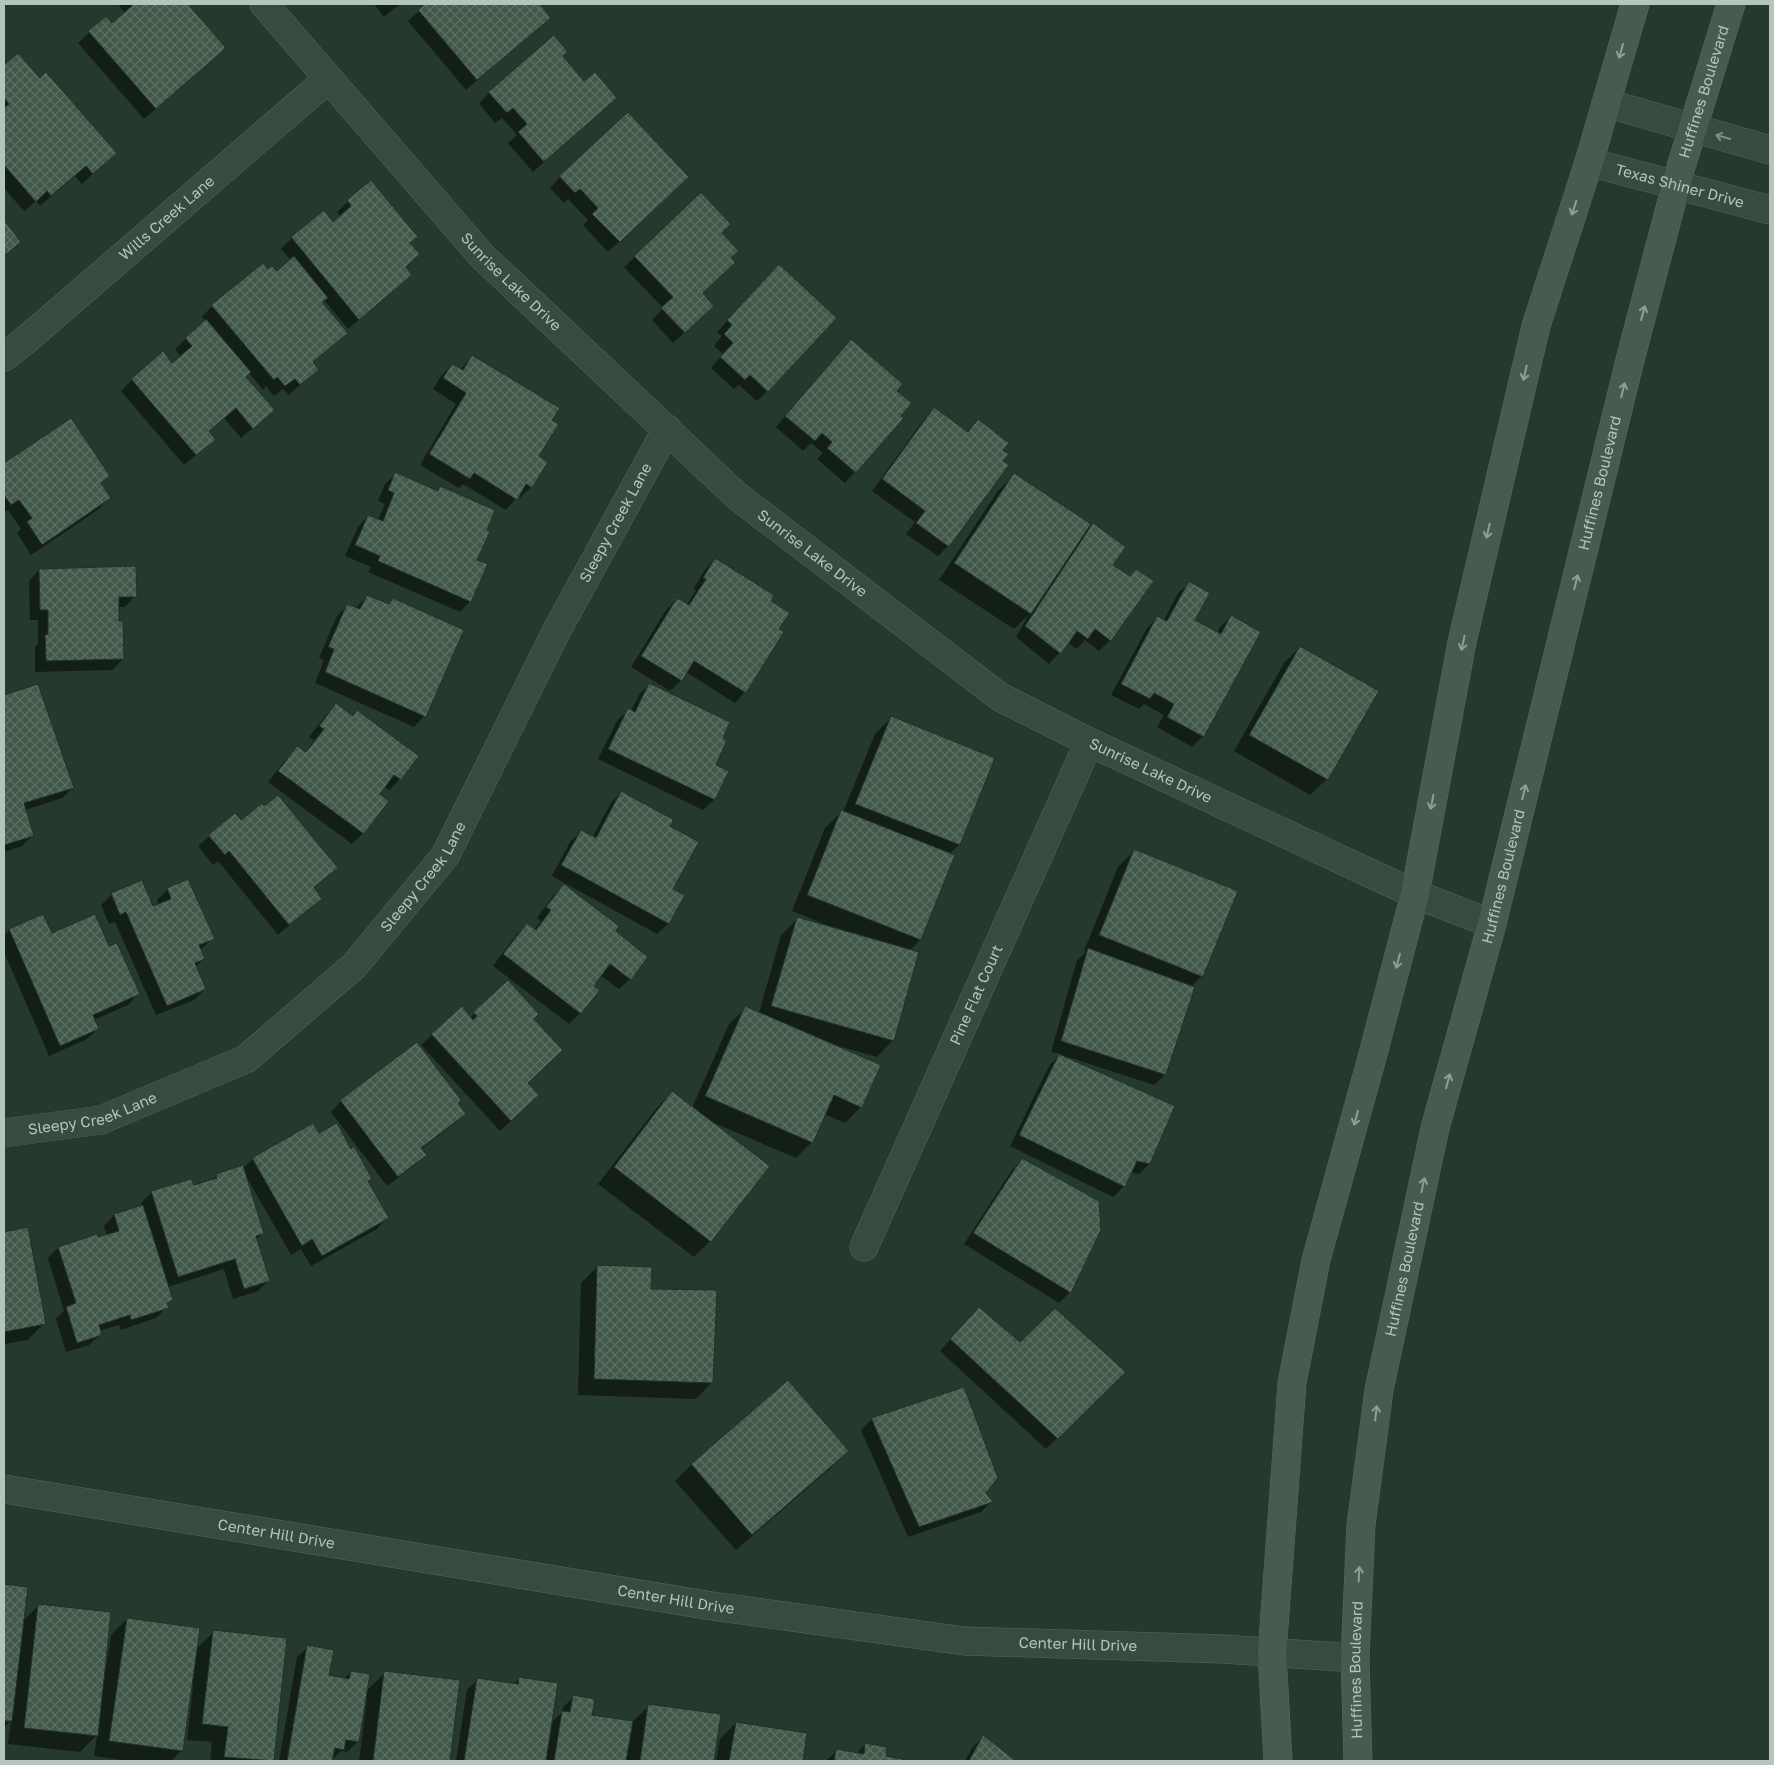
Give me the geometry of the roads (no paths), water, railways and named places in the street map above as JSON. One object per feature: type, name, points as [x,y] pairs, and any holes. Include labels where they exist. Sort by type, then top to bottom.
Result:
[{"type":"main road","points":[[1278,1761],[1272,1653],[1292,1383],[1316,1260],[1374,1054],[1415,894],[1462,642],[1536,326],[1589,162],[1635,4]]},
{"type":"main road","name":"Huffines Boulevard","points":[[1358,1761],[1355,1658],[1361,1525],[1379,1390],[1435,1128],[1492,924],[1630,360],[1676,186],[1731,4]]},
{"type":"street","name":"Sunrise Lake Drive","points":[[264,4],[482,256],[738,496],[1000,697],[1089,742],[1415,894],[1492,924]]},
{"type":"street","name":"Wills Creek Lane","points":[[4,357],[328,79]]},
{"type":"street","points":[[1606,103],[1770,150]]},
{"type":"street","name":"Texas Shiner Drive","points":[[1589,162],[1770,210]]},
{"type":"street","name":"Sleepy Creek Lane","points":[[4,1133],[102,1120],[246,1059],[354,966],[445,856],[557,630],[667,429]]},
{"type":"street","name":"Pine Flat Court","points":[[864,1246],[1089,742]]},
{"type":"street","name":"Center Hill Drive","points":[[4,1489],[712,1606],[964,1641],[1223,1649],[1355,1658]]}]
